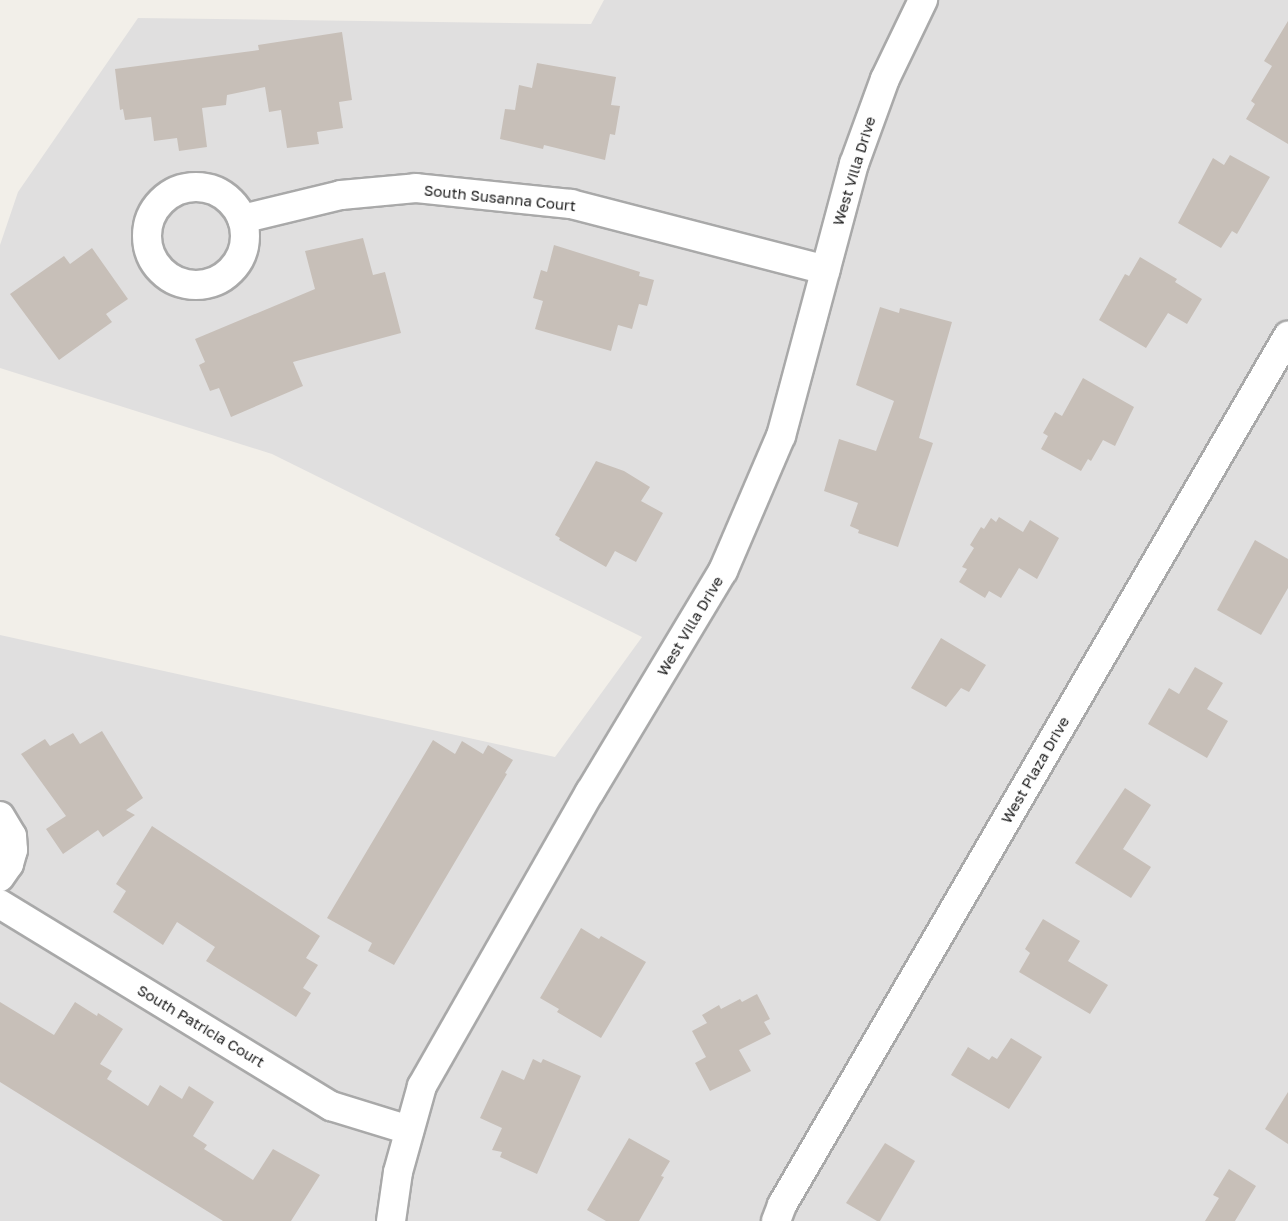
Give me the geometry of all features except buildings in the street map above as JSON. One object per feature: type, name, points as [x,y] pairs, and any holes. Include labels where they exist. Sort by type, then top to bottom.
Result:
[{"type":"street","name":"West Villa Drive","points":[[391,1221],[398,1172],[422,1086],[590,792],[723,571],[781,436],[854,164],[865,132],[885,78],[923,0]]},
{"type":"street","name":"South Susanna Court","points":[[242,219],[341,195],[416,188],[571,204],[825,270]]},
{"type":"street","name":"West Plaza Drive","points":[[779,1213],[1288,336]]},
{"type":"street","points":[[0,816],[12,836],[13,850],[9,864],[0,877]]},
{"type":"street","name":"South Patricia Court","points":[[0,904],[331,1106],[410,1130]]},
{"type":"shaded area","points":[[604,0],[1288,0],[1288,1221],[0,1221],[0,635],[555,757],[642,637],[272,454],[0,368],[0,245],[18,192],[138,18],[591,24]]}]
